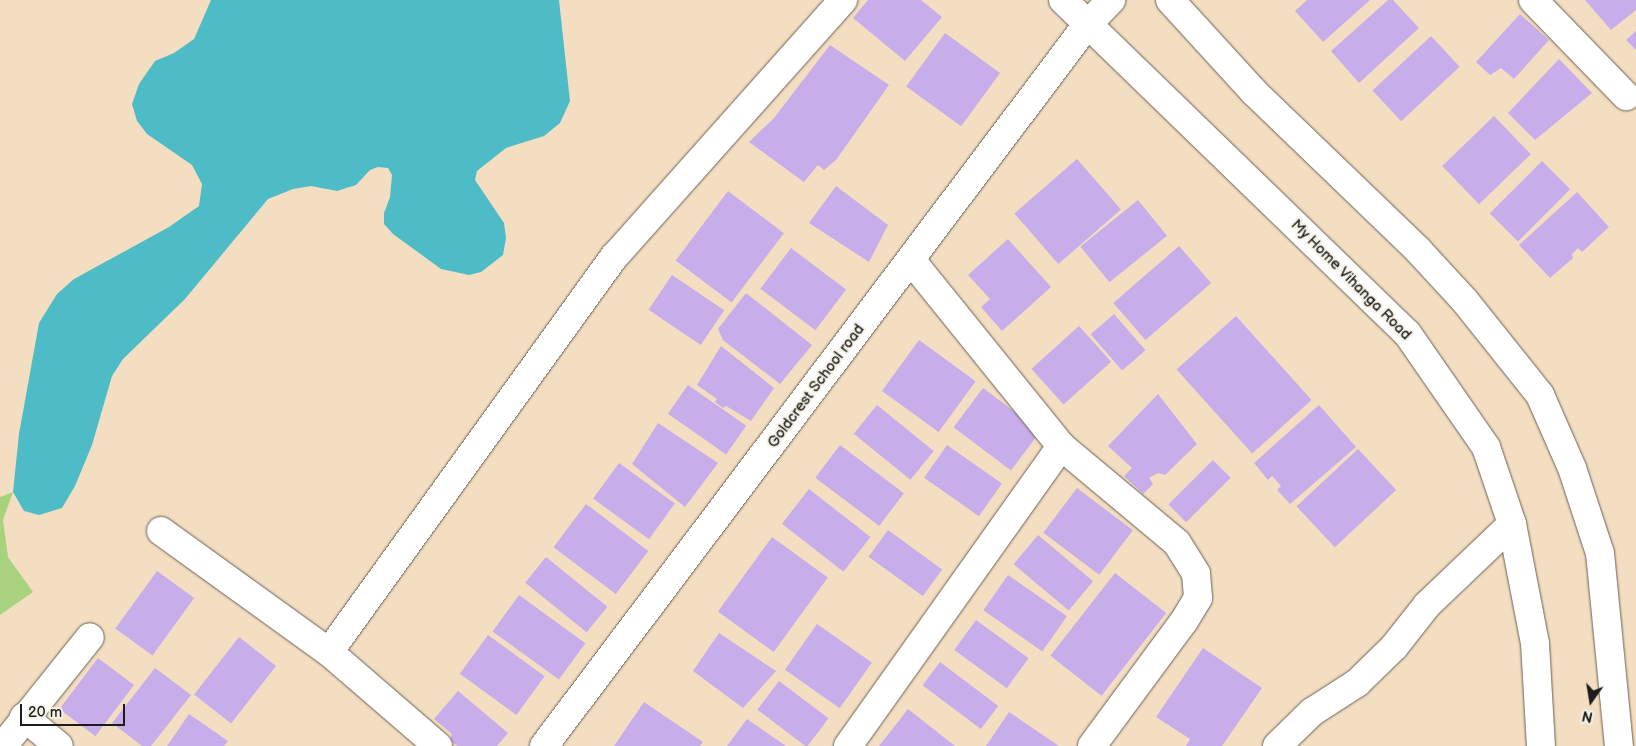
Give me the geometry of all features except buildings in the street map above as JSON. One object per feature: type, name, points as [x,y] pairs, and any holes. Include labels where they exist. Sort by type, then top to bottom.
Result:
[{"type":"street","points":[[329,652],[615,256],[843,0]]},
{"type":"street","name":"My Home Vihanga Road","points":[[1063,0],[1407,332],[1486,447],[1512,524],[1535,643],[1542,746]]},
{"type":"street","name":"Goldcrest School road","points":[[544,746],[1087,24],[1111,0]]},
{"type":"street","points":[[1170,0],[1254,92],[1418,250],[1464,301],[1540,395],[1572,468],[1600,553],[1619,746]]},
{"type":"street","points":[[1534,0],[1626,96]]},
{"type":"street","points":[[911,260],[1061,446],[1177,543],[1196,574],[1198,598],[1189,613],[1092,746]]},
{"type":"street","points":[[848,746],[1061,446]]},
{"type":"street","points":[[1277,746],[1312,712],[1357,683],[1394,648],[1428,605],[1512,524]]},
{"type":"street","points":[[161,531],[329,652],[438,746]]},
{"type":"street","points":[[3,746],[24,717],[90,636]]},
{"type":"street","points":[[24,717],[58,746]]},
{"type":"green space","points":[[13,492],[3,520],[8,557],[33,592],[0,615],[0,497]]},
{"type":"water","points":[[211,0],[559,0],[570,101],[560,123],[544,136],[506,148],[477,171],[475,180],[504,223],[506,238],[503,255],[481,272],[469,275],[441,269],[393,234],[384,224],[384,213],[390,197],[392,175],[388,168],[378,167],[370,170],[356,185],[337,191],[311,186],[293,189],[268,199],[185,299],[123,359],[112,376],[92,445],[75,486],[62,508],[39,515],[24,511],[13,492],[19,434],[39,323],[57,294],[74,279],[169,227],[199,206],[202,184],[192,165],[147,134],[137,121],[132,104],[139,84],[155,61],[174,53],[194,39]]}]
